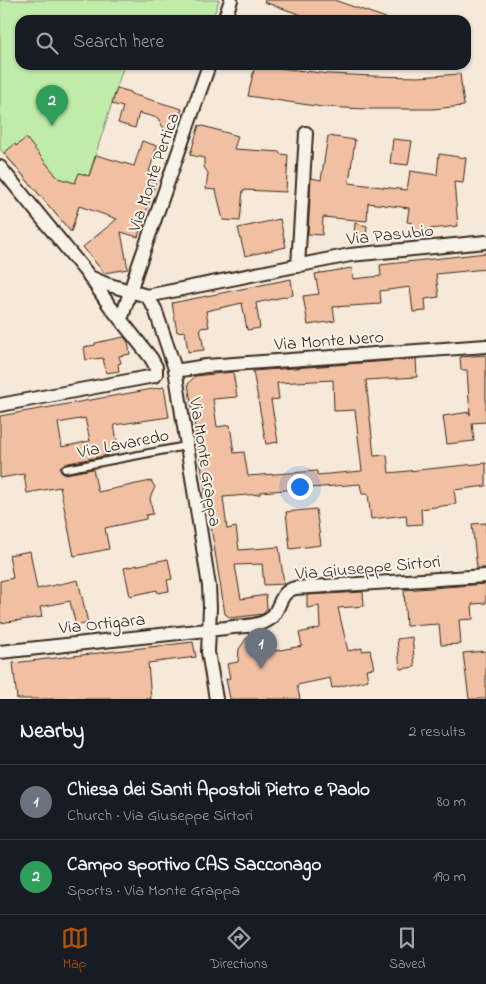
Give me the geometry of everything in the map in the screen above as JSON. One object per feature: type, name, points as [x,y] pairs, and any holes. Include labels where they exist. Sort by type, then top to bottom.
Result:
[{"type":"street","points":[[226,15],[231,0]]},
{"type":"street","name":"Via Monte Pertica","points":[[120,319],[207,70]]},
{"type":"street","points":[[298,266],[306,133]]},
{"type":"street","points":[[0,167],[90,277],[156,366],[156,374],[152,376],[0,405]]},
{"type":"street","name":"Via Pasubio","points":[[147,296],[350,255],[486,242]]},
{"type":"street","points":[[90,277],[106,284],[147,296]]},
{"type":"street","name":"Via Monte Grappa","points":[[147,296],[155,309],[175,371],[209,586],[209,660],[216,699]]},
{"type":"street","points":[[143,348],[154,345],[160,340],[162,332]]},
{"type":"street","name":"Via Monte Nero","points":[[175,371],[206,366],[486,346]]},
{"type":"street","name":"Via Giuseppe Sirtori","points":[[209,630],[265,622],[274,615],[286,592],[295,588],[486,576]]},
{"type":"street","name":"Via Ortigara","points":[[0,652],[209,630]]},
{"type":"lane","name":"Via Lavaredo","points":[[65,469],[186,446]]},
{"type":"green space","points":[[0,0],[219,0],[214,15],[15,15],[15,70],[122,70],[71,232],[0,149]]},
{"type":"building","points":[[265,0],[334,0],[377,15],[302,15],[264,2]]},
{"type":"building","points":[[254,70],[296,70],[329,74],[419,77],[460,74],[464,106],[432,109],[322,107],[248,96]]},
{"type":"building","points":[[117,88],[182,109],[176,127],[173,126],[165,131],[158,118],[139,113],[135,128],[118,123],[123,107],[112,104]]},
{"type":"building","points":[[199,125],[238,136],[234,149],[280,152],[280,154],[288,155],[286,192],[243,190],[240,221],[223,220],[216,190],[206,189],[208,173],[204,167],[204,158],[190,155]]},
{"type":"building","points":[[328,136],[355,140],[349,183],[407,190],[410,171],[437,175],[439,154],[466,158],[463,183],[454,182],[458,226],[429,229],[429,235],[412,232],[413,223],[407,222],[409,208],[368,203],[367,221],[323,217],[322,235],[308,234],[311,178],[321,180]]},
{"type":"building","points":[[26,138],[58,178],[75,183],[79,173],[89,176],[96,155],[134,166],[142,141],[157,146],[149,172],[158,175],[138,237],[121,232],[128,269],[104,273],[83,247],[117,219],[79,206],[71,232],[4,153]]},
{"type":"building","points":[[393,139],[412,141],[408,165],[390,163]]},
{"type":"building","points":[[280,219],[286,247],[245,256],[238,228]]},
{"type":"building","points":[[355,223],[367,226],[366,238],[354,237]]},
{"type":"building","points":[[486,253],[486,269],[436,274],[439,297],[425,299],[426,311],[413,312],[410,287],[380,291],[381,304],[333,307],[335,321],[308,325],[303,296],[319,294],[315,274],[352,268],[353,279],[381,276],[380,265]]},
{"type":"building","points":[[291,279],[293,295],[256,303],[260,328],[247,330],[242,303],[206,311],[209,327],[200,328],[204,350],[188,352],[185,331],[177,332],[172,303]]},
{"type":"building","points":[[124,337],[128,342],[130,354],[119,356],[121,363],[118,364],[119,371],[106,373],[103,358],[86,360],[84,347]]},
{"type":"building","points":[[486,355],[486,422],[472,423],[474,441],[447,444],[443,416],[470,412],[467,370],[461,370],[460,357]]},
{"type":"building","points":[[416,359],[417,377],[366,380],[374,456],[387,455],[389,473],[486,463],[486,486],[454,490],[456,504],[421,509],[422,524],[407,525],[406,515],[371,519],[368,494],[362,494],[360,484],[223,497],[227,529],[236,527],[239,550],[279,547],[284,584],[264,585],[262,564],[235,565],[241,599],[266,595],[267,609],[263,614],[231,618],[225,614],[188,384],[195,376],[233,372],[237,397],[213,399],[217,427],[230,425],[234,453],[244,452],[248,476],[317,471],[317,475],[362,471],[355,410],[334,411],[333,380],[277,383],[279,399],[271,400],[278,442],[266,444],[253,371]]},
{"type":"building","points":[[164,387],[169,417],[114,425],[119,451],[64,464],[60,467],[61,472],[65,474],[93,469],[98,492],[151,481],[155,487],[150,498],[153,514],[146,515],[146,519],[105,528],[109,549],[74,556],[60,487],[27,493],[24,474],[0,478],[0,416]],"holes":[[[85,418],[90,441],[62,447],[58,423]]]},
{"type":"building","points":[[316,509],[321,545],[290,549],[286,512]]},
{"type":"building","points":[[486,523],[486,568],[477,568],[472,524]]},
{"type":"building","points":[[30,551],[37,589],[78,580],[88,623],[76,626],[70,601],[40,607],[42,617],[0,623],[0,581],[13,578],[9,555]]},
{"type":"building","points":[[168,559],[172,579],[167,580],[169,591],[158,593],[157,590],[130,596],[124,568]]},
{"type":"building","points":[[486,584],[486,603],[472,604],[473,619],[459,620],[461,644],[441,645],[439,624],[406,626],[404,590]]},
{"type":"building","points":[[363,592],[364,606],[338,608],[348,651],[362,648],[362,651],[370,650],[374,668],[366,669],[368,680],[332,688],[330,678],[297,685],[300,699],[230,699],[226,679],[230,678],[227,664],[238,662],[239,649],[246,639],[254,635],[265,638],[275,651],[302,646],[299,633],[320,628],[319,606],[307,608],[307,595]]},
{"type":"building","points":[[412,637],[415,667],[400,669],[397,639]]},
{"type":"building","points":[[193,642],[196,657],[148,663],[151,699],[17,699],[13,663]]},
{"type":"building","points":[[486,651],[486,699],[469,699],[463,653]]},
{"type":"place","name":"Campo sportivo CAS Sacconago","points":[[52,126]]},
{"type":"place","name":"Chiesa dei Santi Apostoli Pietro e Paolo","points":[[261,669]]}]
